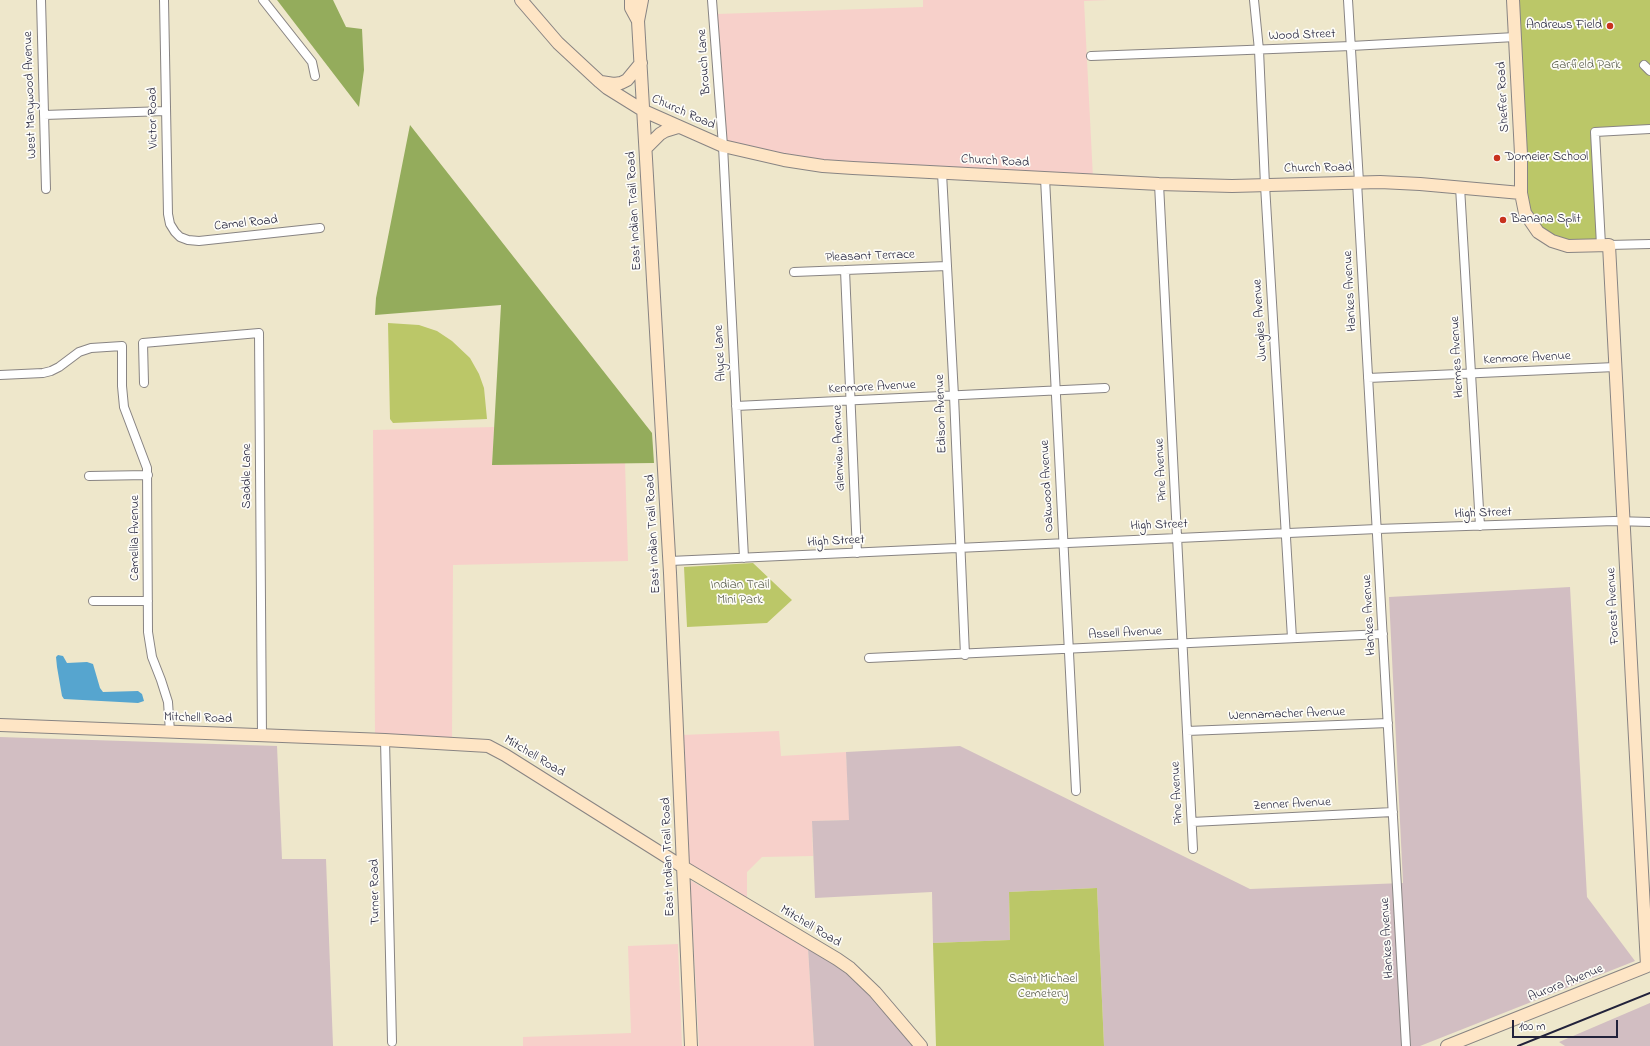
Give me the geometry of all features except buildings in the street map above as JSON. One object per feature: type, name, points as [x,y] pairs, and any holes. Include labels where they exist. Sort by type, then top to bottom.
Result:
[{"type":"street","name":"West Marywood Avenue","points":[[41,0],[46,189]]},
{"type":"street","name":"Victor Road","points":[[164,0],[168,214],[170,224],[177,234]]},
{"type":"street","points":[[263,0],[312,62],[315,76]]},
{"type":"street","name":"Church Road","points":[[521,0],[558,43],[600,82],[644,111],[723,146],[784,160],[823,166],[1159,184],[1208,186],[1358,182],[1420,184],[1520,193]]},
{"type":"street","name":"East Indian Trail Road","points":[[631,0],[631,8],[638,21]]},
{"type":"street","name":"East Indian Trail Road","points":[[642,0],[638,21],[678,711],[691,1046]]},
{"type":"street","name":"Brouch Lane","points":[[712,0],[723,146]]},
{"type":"street","name":"Jungles Avenue","points":[[1254,0],[1259,50],[1265,184],[1292,638]]},
{"type":"street","name":"Hankes Avenue","points":[[1348,0],[1406,1046]]},
{"type":"street","name":"Sheffer Road","points":[[1513,0],[1521,154],[1520,193],[1524,208],[1529,219],[1538,232],[1552,241],[1568,246],[1605,245]]},
{"type":"street","name":"Wood Street","points":[[1090,56],[1350,46],[1515,37]]},
{"type":"street","points":[[600,82],[614,84],[621,83],[627,80],[641,63]]},
{"type":"street","points":[[44,115],[166,111]]},
{"type":"street","points":[[646,148],[661,133],[678,127]]},
{"type":"street","name":"Forest Avenue","points":[[1649,965],[1615,367],[1595,132],[1650,129]]},
{"type":"street","name":"Alyce Lane","points":[[723,146],[744,558]]},
{"type":"street","name":"Edison Avenue","points":[[942,173],[954,396],[965,655]]},
{"type":"street","name":"Oakwood Avenue","points":[[1044,178],[1076,791]]},
{"type":"street","name":"Pine Avenue","points":[[1159,184],[1193,849]]},
{"type":"street","name":"Hermes Avenue","points":[[1460,187],[1480,526]]},
{"type":"street","name":"Camel Road","points":[[177,234],[188,240],[199,242],[320,228]]},
{"type":"street","points":[[1605,245],[1650,244]]},
{"type":"street","name":"Pleasant Terrace","points":[[794,272],[947,266]]},
{"type":"street","name":"Glenview Avenue","points":[[845,270],[857,553]]},
{"type":"street","name":"Saddle Lane","points":[[144,383],[143,343],[259,333],[262,736]]},
{"type":"street","name":"Camellia Avenue","points":[[0,375],[42,373],[51,371],[60,368],[79,352],[102,346],[122,346],[122,386],[124,407],[148,468],[149,647],[168,702],[170,732]]},
{"type":"street","name":"Kenmore Avenue","points":[[1368,378],[1615,367]]},
{"type":"street","name":"Kenmore Avenue","points":[[736,406],[1105,388]]},
{"type":"street","points":[[89,476],[148,475]]},
{"type":"street","name":"High Street","points":[[670,561],[1063,542],[1377,529],[1650,522]]},
{"type":"street","points":[[93,601],[148,601]]},
{"type":"street","name":"Assell Avenue","points":[[869,658],[965,655],[1069,648],[1383,634]]},
{"type":"street","name":"Wennamacher Avenue","points":[[1187,731],[1388,723]]},
{"type":"street","name":"Mitchell Road","points":[[0,725],[385,740],[488,746],[505,755],[683,867],[850,968],[887,1006],[921,1046]]},
{"type":"street","name":"Turner Road","points":[[385,740],[392,1042]]},
{"type":"street","name":"Zenner Avenue","points":[[1192,822],[1393,812]]},
{"type":"street","name":"Aurora Avenue","points":[[1447,1046],[1649,965]]},
{"type":"shaded area","points":[[923,0],[1109,0],[1084,1],[1093,178],[824,163],[726,145],[717,14],[923,7]]},
{"type":"shaded area","points":[[494,427],[492,465],[625,463],[628,561],[453,565],[452,740],[375,737],[373,430]]},
{"type":"shaded area","points":[[1570,587],[1587,897],[1635,961],[1420,1046],[1104,1046],[1097,888],[1009,892],[1010,940],[933,943],[932,892],[815,898],[812,821],[849,820],[846,752],[960,746],[1250,889],[1403,883],[1389,597]]},
{"type":"shaded area","points":[[779,731],[781,756],[846,752],[850,820],[812,821],[813,856],[762,857],[747,872],[747,900],[688,864],[682,735]]},
{"type":"shaded area","points":[[0,737],[277,746],[282,859],[326,859],[333,1046],[0,1046]]},
{"type":"shaded area","points":[[690,880],[808,948],[814,1046],[699,1046]]},
{"type":"shaded area","points":[[678,944],[682,1046],[523,1046],[523,1037],[631,1033],[628,946]]},
{"type":"shaded area","points":[[808,948],[844,968],[919,1046],[814,1046]]},
{"type":"shaded area","points":[[1650,1003],[1650,1046],[1565,1046],[1559,1042]]},
{"type":"green space","points":[[277,0],[333,0],[346,27],[362,29],[364,70],[359,107]]},
{"type":"green space","name":"Garfield Park","points":[[1518,0],[1650,0],[1650,132],[1598,136],[1605,241],[1572,242],[1550,236],[1536,222],[1527,203]]},
{"type":"green space","points":[[410,125],[652,433],[654,463],[492,465],[501,305],[375,315],[376,298]]},
{"type":"green space","points":[[388,323],[419,325],[437,331],[452,341],[470,358],[479,374],[484,388],[487,419],[393,423],[390,419]]},
{"type":"green space","name":"Indian Trail Mini Park","points":[[753,563],[792,600],[767,623],[687,627],[684,567]]},
{"type":"green space","name":"Saint Michael Cemetery","points":[[1097,888],[1104,1046],[936,1046],[933,943],[1010,940],[1009,892]]},
{"type":"water","points":[[58,655],[63,656],[67,663],[87,662],[93,664],[100,688],[103,692],[138,691],[142,694],[144,701],[138,703],[64,699],[62,696],[57,667],[56,657]]},
{"type":"railway","points":[[1518,1046],[1650,993]]},
{"type":"place","name":"Andrews Field","points":[[1610,26]]},
{"type":"place","name":"Domeier School","points":[[1497,158]]},
{"type":"place","name":"Banana Split","points":[[1503,220]]}]
